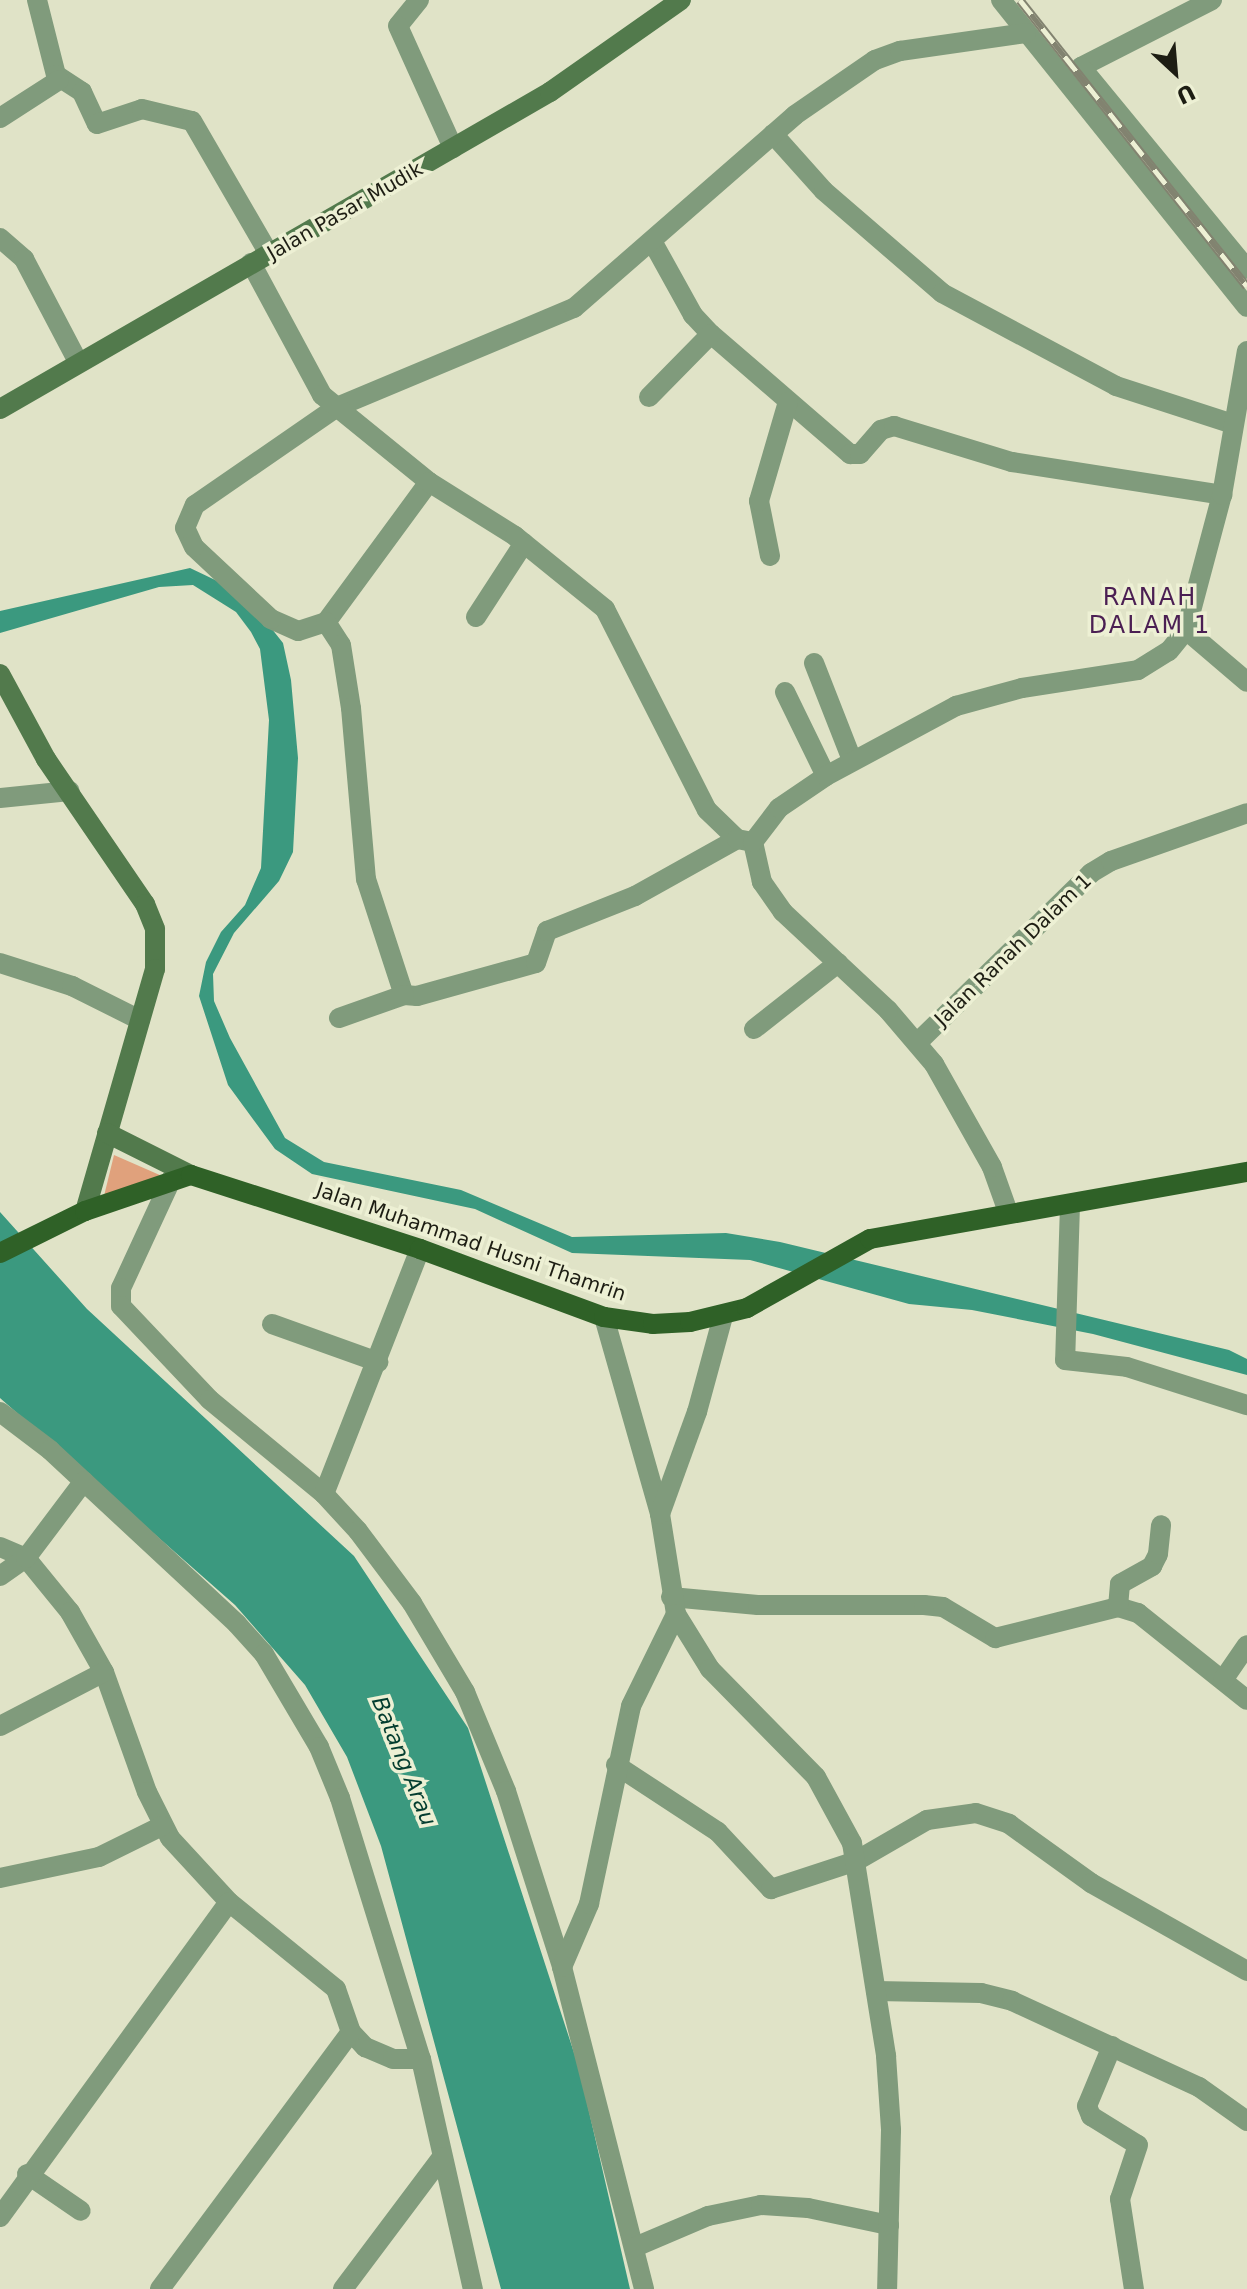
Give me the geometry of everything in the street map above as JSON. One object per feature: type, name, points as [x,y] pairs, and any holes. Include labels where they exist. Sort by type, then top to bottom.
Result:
[{"type":"main road","name":"Jalan Pasar Mudik","points":[[0,409],[77,360],[550,92],[681,0]]},
{"type":"main road","points":[[0,674],[46,759],[145,904],[155,929],[155,969],[85,1211]]},
{"type":"main road","points":[[107,1133],[191,1175]]},
{"type":"main road","name":"Jalan Muhammad Husni Thamrin","points":[[191,1175],[420,1249],[604,1317],[653,1324],[723,1316],[747,1308],[826,1259],[870,1239],[1008,1212],[1070,1205],[1247,1172]]},
{"type":"main road","points":[[0,1253],[85,1211],[191,1175]]},
{"type":"street","points":[[37,0],[59,80],[82,92],[97,124],[142,109],[192,121],[322,395],[429,482],[524,543],[605,609],[707,810],[745,840],[762,882],[783,912],[918,1042],[969,1121],[1008,1212]]},
{"type":"street","points":[[419,0],[398,26],[453,148]]},
{"type":"street","points":[[1001,0],[1247,307]]},
{"type":"street","points":[[1212,0],[1081,67],[1247,269]]},
{"type":"street","points":[[429,482],[326,622],[298,631],[278,626],[194,547],[185,523],[207,496],[337,407],[560,316],[588,298],[773,134],[842,80],[893,52],[1026,33]]},
{"type":"street","points":[[0,118],[59,80]]},
{"type":"street","points":[[773,134],[824,191],[942,293],[1116,386],[1233,424]]},
{"type":"street","points":[[0,238],[24,259],[77,360]]},
{"type":"street","points":[[652,241],[693,315],[788,402],[853,455],[894,426],[1012,462],[1222,495]]},
{"type":"street","points":[[649,397],[711,334]]},
{"type":"street","points":[[339,1018],[404,995],[417,996],[536,963],[547,931],[635,896],[745,840],[779,808],[852,760],[987,695],[1138,670],[1158,661],[1186,630],[1222,495],[1247,351]]},
{"type":"street","points":[[770,556],[759,513],[760,487],[788,402]]},
{"type":"street","points":[[476,617],[524,543]]},
{"type":"street","points":[[326,622],[341,645],[351,708],[366,879],[404,995]]},
{"type":"street","points":[[1186,630],[1247,682]]},
{"type":"street","points":[[814,663],[852,760]]},
{"type":"street","points":[[785,692],[826,776]]},
{"type":"street","points":[[0,798],[70,791]]},
{"type":"street","name":"Jalan Ranah Dalam 1","points":[[918,1042],[1091,873],[1111,861],[1247,813]]},
{"type":"street","points":[[0,963],[72,986],[140,1020]]},
{"type":"street","points":[[754,1029],[838,963]]},
{"type":"street","points":[[171,1180],[121,1288],[121,1306],[210,1400],[324,1494],[386,1565],[465,1692],[506,1791],[562,1967],[644,2289]]},
{"type":"street","points":[[1070,1205],[1069,1293],[1064,1345],[1067,1361],[1127,1367],[1247,1405]]},
{"type":"street","points":[[324,1494],[420,1249]]},
{"type":"street","points":[[660,1514],[697,1412],[723,1316]]},
{"type":"street","points":[[604,1317],[660,1514],[674,1605],[710,1669],[816,1777],[846,1829],[856,1861],[876,1991],[891,2130],[887,2289]]},
{"type":"street","points":[[272,1324],[378,1362]]},
{"type":"street","points":[[0,1412],[84,1481],[237,1624],[284,1685],[340,1798],[421,2059],[473,2289]]},
{"type":"street","points":[[0,1576],[26,1558],[84,1481]]},
{"type":"street","points":[[1118,1607],[1120,1584],[1152,1566],[1158,1554],[1161,1525]]},
{"type":"street","points":[[0,1547],[26,1558],[59,1594],[104,1672],[162,1826],[229,1902],[336,1989],[351,2032],[377,2056],[421,2059]]},
{"type":"street","points":[[562,1967],[589,1904],[616,1765],[642,1678],[674,1605]]},
{"type":"street","points":[[674,1605],[924,1605],[943,1607],[995,1638],[1118,1607],[1138,1613],[1247,1700]]},
{"type":"street","points":[[1223,1680],[1247,1645]]},
{"type":"street","points":[[0,1726],[104,1672]]},
{"type":"street","points":[[616,1765],[718,1832],[771,1889],[856,1861],[927,1820],[951,1813],[996,1817],[1102,1890],[1247,1971]]},
{"type":"street","points":[[0,1878],[90,1860],[162,1826]]},
{"type":"street","points":[[0,2217],[27,2174],[229,1902]]},
{"type":"street","points":[[876,1991],[981,1993],[1024,2006],[1199,2087],[1247,2121]]},
{"type":"street","points":[[160,2289],[351,2032]]},
{"type":"street","points":[[1112,2046],[1087,2106],[1091,2116],[1138,2145],[1120,2199],[1134,2289]]},
{"type":"street","points":[[343,2289],[442,2157]]},
{"type":"street","points":[[27,2174],[81,2211]]},
{"type":"street","points":[[635,2247],[708,2216],[761,2205],[808,2208],[889,2225]]},
{"type":"shaded area","points":[[114,1155],[162,1176],[104,1196]]},
{"type":"water","points":[[190,568],[232,588],[260,614],[283,643],[291,680],[298,758],[293,852],[279,881],[234,933],[213,974],[214,1001],[230,1038],[285,1138],[324,1162],[461,1190],[572,1237],[726,1233],[780,1242],[1229,1350],[1247,1359],[1247,1375],[1093,1334],[972,1310],[909,1304],[750,1260],[572,1253],[475,1209],[312,1174],[275,1149],[228,1085],[199,996],[206,962],[221,932],[245,905],[261,868],[269,720],[260,649],[251,632],[236,612],[193,585],[159,587],[0,633],[0,611]]},
{"type":"water","name":"Batang Arau","points":[[0,1212],[87,1309],[354,1556],[468,1728],[579,2068],[630,2289],[501,2289],[381,1846],[347,1757],[305,1685],[235,1605],[0,1398]]},
{"type":"railway","points":[[1020,0],[1247,286]]},
{"type":"district","name":"RANAH DALAM 1","points":[[1150,612]]}]
